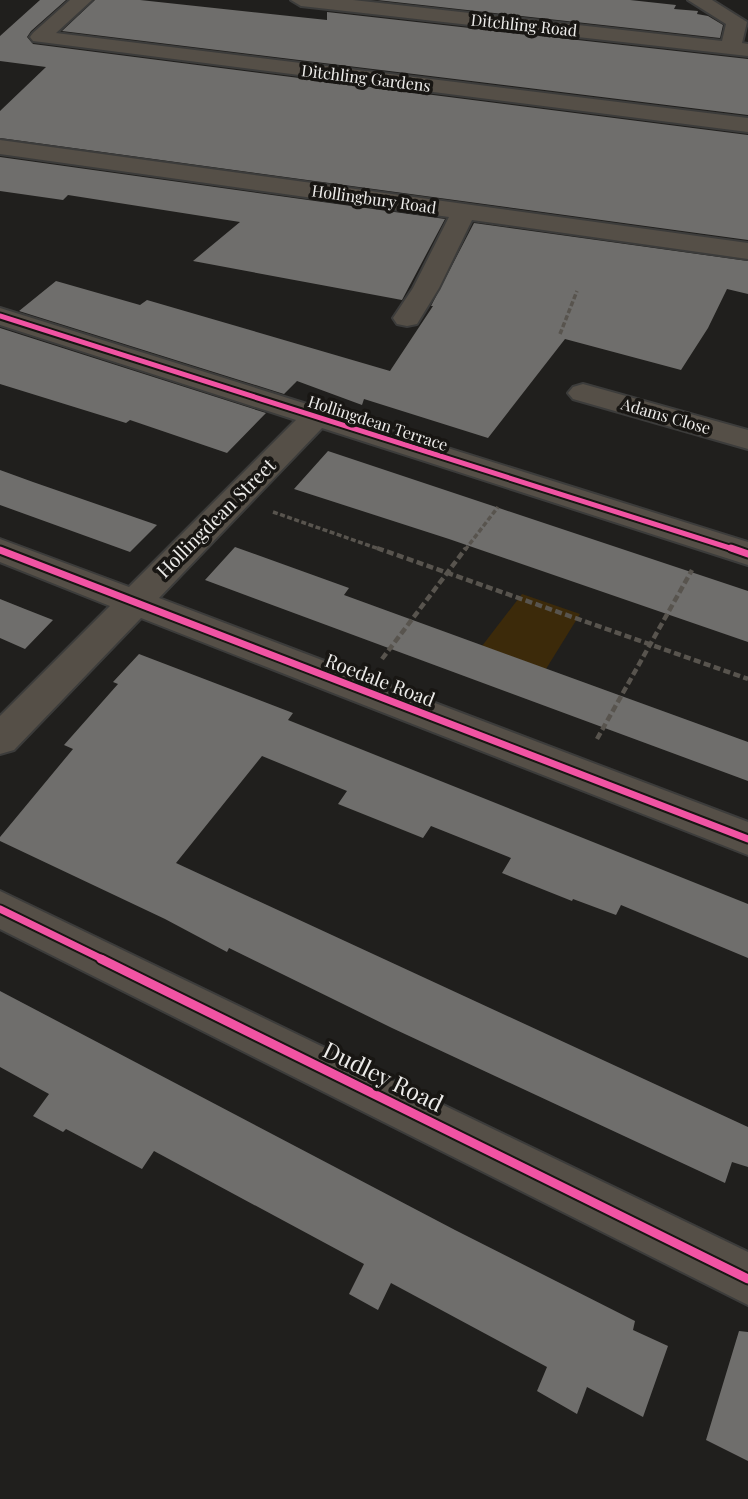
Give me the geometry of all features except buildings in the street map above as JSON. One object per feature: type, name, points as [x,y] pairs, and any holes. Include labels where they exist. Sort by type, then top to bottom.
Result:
[{"type":"street","name":"Ditchling Gardens","points":[[82,0],[40,37],[748,125]]},
{"type":"street","points":[[698,0],[737,22],[739,49]]},
{"type":"street","name":"Ditchling Road","points":[[312,1],[739,49]]},
{"type":"street","name":"Hollingbury Road","points":[[0,147],[748,251]]},
{"type":"street","points":[[407,318],[426,288],[464,211]]},
{"type":"street","name":"Hollingdean Terrace","points":[[0,316],[748,554]]},
{"type":"street","name":"Adams Close","points":[[583,393],[748,440]]},
{"type":"street","name":"Hollingdean Street","points":[[0,740],[315,418]]},
{"type":"street","name":"Roedale Road","points":[[0,550],[748,839]]},
{"type":"street","name":"Dudley Road","points":[[0,909],[748,1279]]},
{"type":"path","points":[[560,334],[577,291]]},
{"type":"path","points":[[359,689],[517,482]]},
{"type":"path","points":[[235,499],[748,679]]},
{"type":"path","points":[[577,774],[708,541]]},
{"type":"shaded area","points":[[522,594],[580,614],[546,669],[482,646]]},
{"type":"cycle path","points":[[0,316],[748,554]]},
{"type":"cycle path","points":[[0,550],[748,839]]},
{"type":"cycle path","points":[[0,909],[748,1279]]}]
